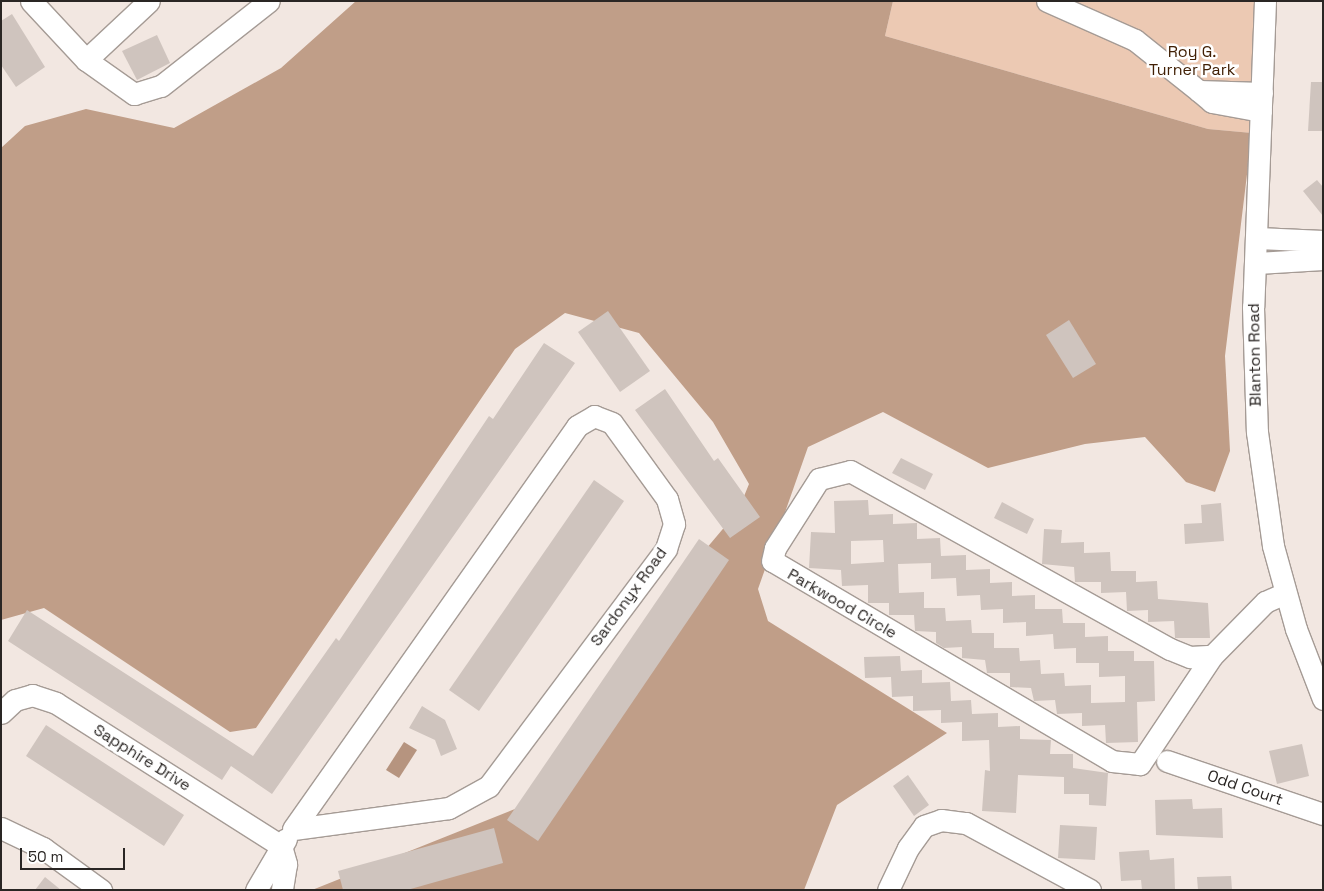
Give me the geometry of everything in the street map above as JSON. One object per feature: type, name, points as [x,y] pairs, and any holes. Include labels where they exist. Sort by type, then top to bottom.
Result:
[{"type":"street","points":[[31,1],[86,60],[123,89],[149,93],[269,1]]},
{"type":"street","points":[[86,60],[149,1]]},
{"type":"street","name":"Blanton Road","points":[[1265,1],[1257,264],[1253,307],[1257,432],[1285,592],[1321,693]]},
{"type":"street","points":[[1055,4],[1135,40],[1212,102],[1261,102]]},
{"type":"street","points":[[1258,238],[1323,241]]},
{"type":"street","points":[[1257,264],[1323,259]]},
{"type":"street","name":"Sardonyx Road","points":[[256,890],[281,846],[577,426],[594,416],[612,423],[667,499],[674,524],[671,537],[503,770],[489,786],[449,808],[293,829]]},
{"type":"street","name":"Parkwood Circle","points":[[1212,656],[1190,657],[1170,649],[850,471],[819,479],[775,548],[772,561],[780,568],[1123,764],[1140,764],[1212,656],[1264,602],[1285,592]]},
{"type":"street","name":"Sapphire Drive","points":[[1,713],[16,700],[32,695],[56,703],[281,846]]},
{"type":"street","name":"Odd Court","points":[[1167,761],[1323,814]]},
{"type":"street","points":[[888,890],[908,848],[924,826],[941,820],[966,822],[1090,890]]},
{"type":"street","points":[[1,828],[44,848],[101,890]]},
{"type":"street","points":[[281,846],[286,864],[282,890]]},
{"type":"green space","name":"Roy G. Turner Park","points":[[893,1],[1255,1],[1252,133],[1208,129],[885,36]]},
{"type":"shaded area","points":[[356,1],[893,1],[885,36],[1208,129],[1252,133],[1225,356],[1230,451],[1215,492],[1186,482],[1145,437],[1085,444],[988,468],[883,412],[808,447],[758,589],[768,621],[947,733],[837,805],[804,890],[312,890],[540,799],[684,575],[738,511],[749,484],[713,422],[639,333],[565,313],[515,349],[256,728],[230,732],[44,608],[1,620],[1,148],[25,126],[86,109],[174,128],[281,68]]},
{"type":"shaded area","points":[[404,742],[417,750],[399,778],[386,770]]},
{"type":"building","points":[[12,14],[45,67],[16,87],[1,65],[1,21]]},
{"type":"building","points":[[157,35],[170,63],[137,80],[122,51]]},
{"type":"building","points":[[1311,82],[1323,82],[1323,131],[1308,131]]},
{"type":"building","points":[[1317,180],[1323,187],[1323,216],[1303,191]]},
{"type":"building","points":[[608,311],[650,371],[620,392],[578,332]]},
{"type":"building","points":[[1069,320],[1096,364],[1073,378],[1046,335]]},
{"type":"building","points":[[544,343],[575,363],[272,794],[231,766],[222,780],[8,641],[27,610],[253,756],[336,638],[339,641],[489,416],[493,419]]},
{"type":"building","points":[[665,389],[714,461],[718,458],[760,517],[730,538],[635,410]]},
{"type":"building","points":[[901,458],[933,474],[925,490],[892,473]]},
{"type":"building","points":[[594,480],[624,501],[479,711],[449,690]]},
{"type":"building","points":[[868,500],[869,515],[893,514],[893,524],[917,523],[917,539],[940,538],[941,556],[966,555],[966,570],[990,569],[990,583],[1012,582],[1012,596],[1035,595],[1035,609],[1062,609],[1063,623],[1085,623],[1085,637],[1108,636],[1108,651],[1134,651],[1134,661],[1154,661],[1155,701],[1137,702],[1138,742],[1106,743],[1105,725],[1082,726],[1082,713],[1057,714],[1055,700],[1034,701],[1031,688],[1010,687],[1010,673],[987,673],[985,660],[962,658],[962,647],[944,648],[936,643],[936,632],[915,631],[914,615],[889,615],[889,603],[868,603],[868,585],[842,586],[841,570],[809,568],[811,532],[835,533],[834,501]],"holes":[[[883,540],[884,562],[851,564],[851,541]],[[931,563],[931,579],[956,578],[957,596],[980,595],[981,610],[1003,609],[1003,623],[1026,622],[1026,636],[1053,634],[1054,649],[1076,648],[1076,663],[1099,663],[1099,677],[1125,676],[1125,702],[1091,703],[1091,685],[1065,686],[1064,673],[1041,674],[1040,660],[1020,661],[1019,648],[994,648],[994,633],[972,633],[971,620],[946,621],[945,608],[924,608],[924,592],[899,593],[898,564]]]},
{"type":"building","points":[[1002,502],[1034,519],[1027,534],[994,518]]},
{"type":"building","points":[[1221,503],[1224,541],[1185,544],[1184,524],[1202,523],[1201,505]]},
{"type":"building","points":[[1044,529],[1062,530],[1061,543],[1084,542],[1084,553],[1110,552],[1111,571],[1136,571],[1136,582],[1157,581],[1158,599],[1208,603],[1210,638],[1175,638],[1174,621],[1148,622],[1148,610],[1127,611],[1126,592],[1101,593],[1101,582],[1075,582],[1074,567],[1042,564]]},
{"type":"building","points":[[699,539],[729,560],[538,841],[507,820]]},
{"type":"building","points":[[900,656],[901,671],[922,670],[922,683],[950,682],[951,701],[971,700],[972,714],[998,713],[998,727],[1020,726],[1020,739],[1051,740],[1050,754],[1073,754],[1073,768],[1108,773],[1106,806],[1089,805],[1089,794],[1064,794],[1064,777],[1018,775],[1016,813],[982,811],[985,770],[990,771],[989,740],[962,741],[962,722],[941,723],[941,710],[913,711],[913,696],[892,697],[891,677],[865,678],[864,657]]},
{"type":"building","points":[[422,706],[445,720],[457,749],[441,756],[435,740],[409,728]]},
{"type":"building","points":[[46,725],[184,815],[164,846],[26,756]]},
{"type":"building","points":[[1302,744],[1309,776],[1277,784],[1269,751]]},
{"type":"building","points":[[908,775],[929,805],[914,816],[893,786]]},
{"type":"building","points":[[1192,799],[1193,809],[1222,808],[1223,838],[1156,835],[1155,800]]},
{"type":"building","points":[[1060,825],[1097,827],[1095,860],[1058,858]]},
{"type":"building","points":[[494,828],[503,863],[407,890],[343,890],[338,871]]},
{"type":"building","points":[[1149,850],[1150,860],[1174,858],[1175,890],[1142,890],[1141,880],[1121,881],[1119,852]]},
{"type":"building","points":[[1231,876],[1232,890],[1198,890],[1197,877]]},
{"type":"building","points":[[45,877],[61,890],[35,890]]}]
